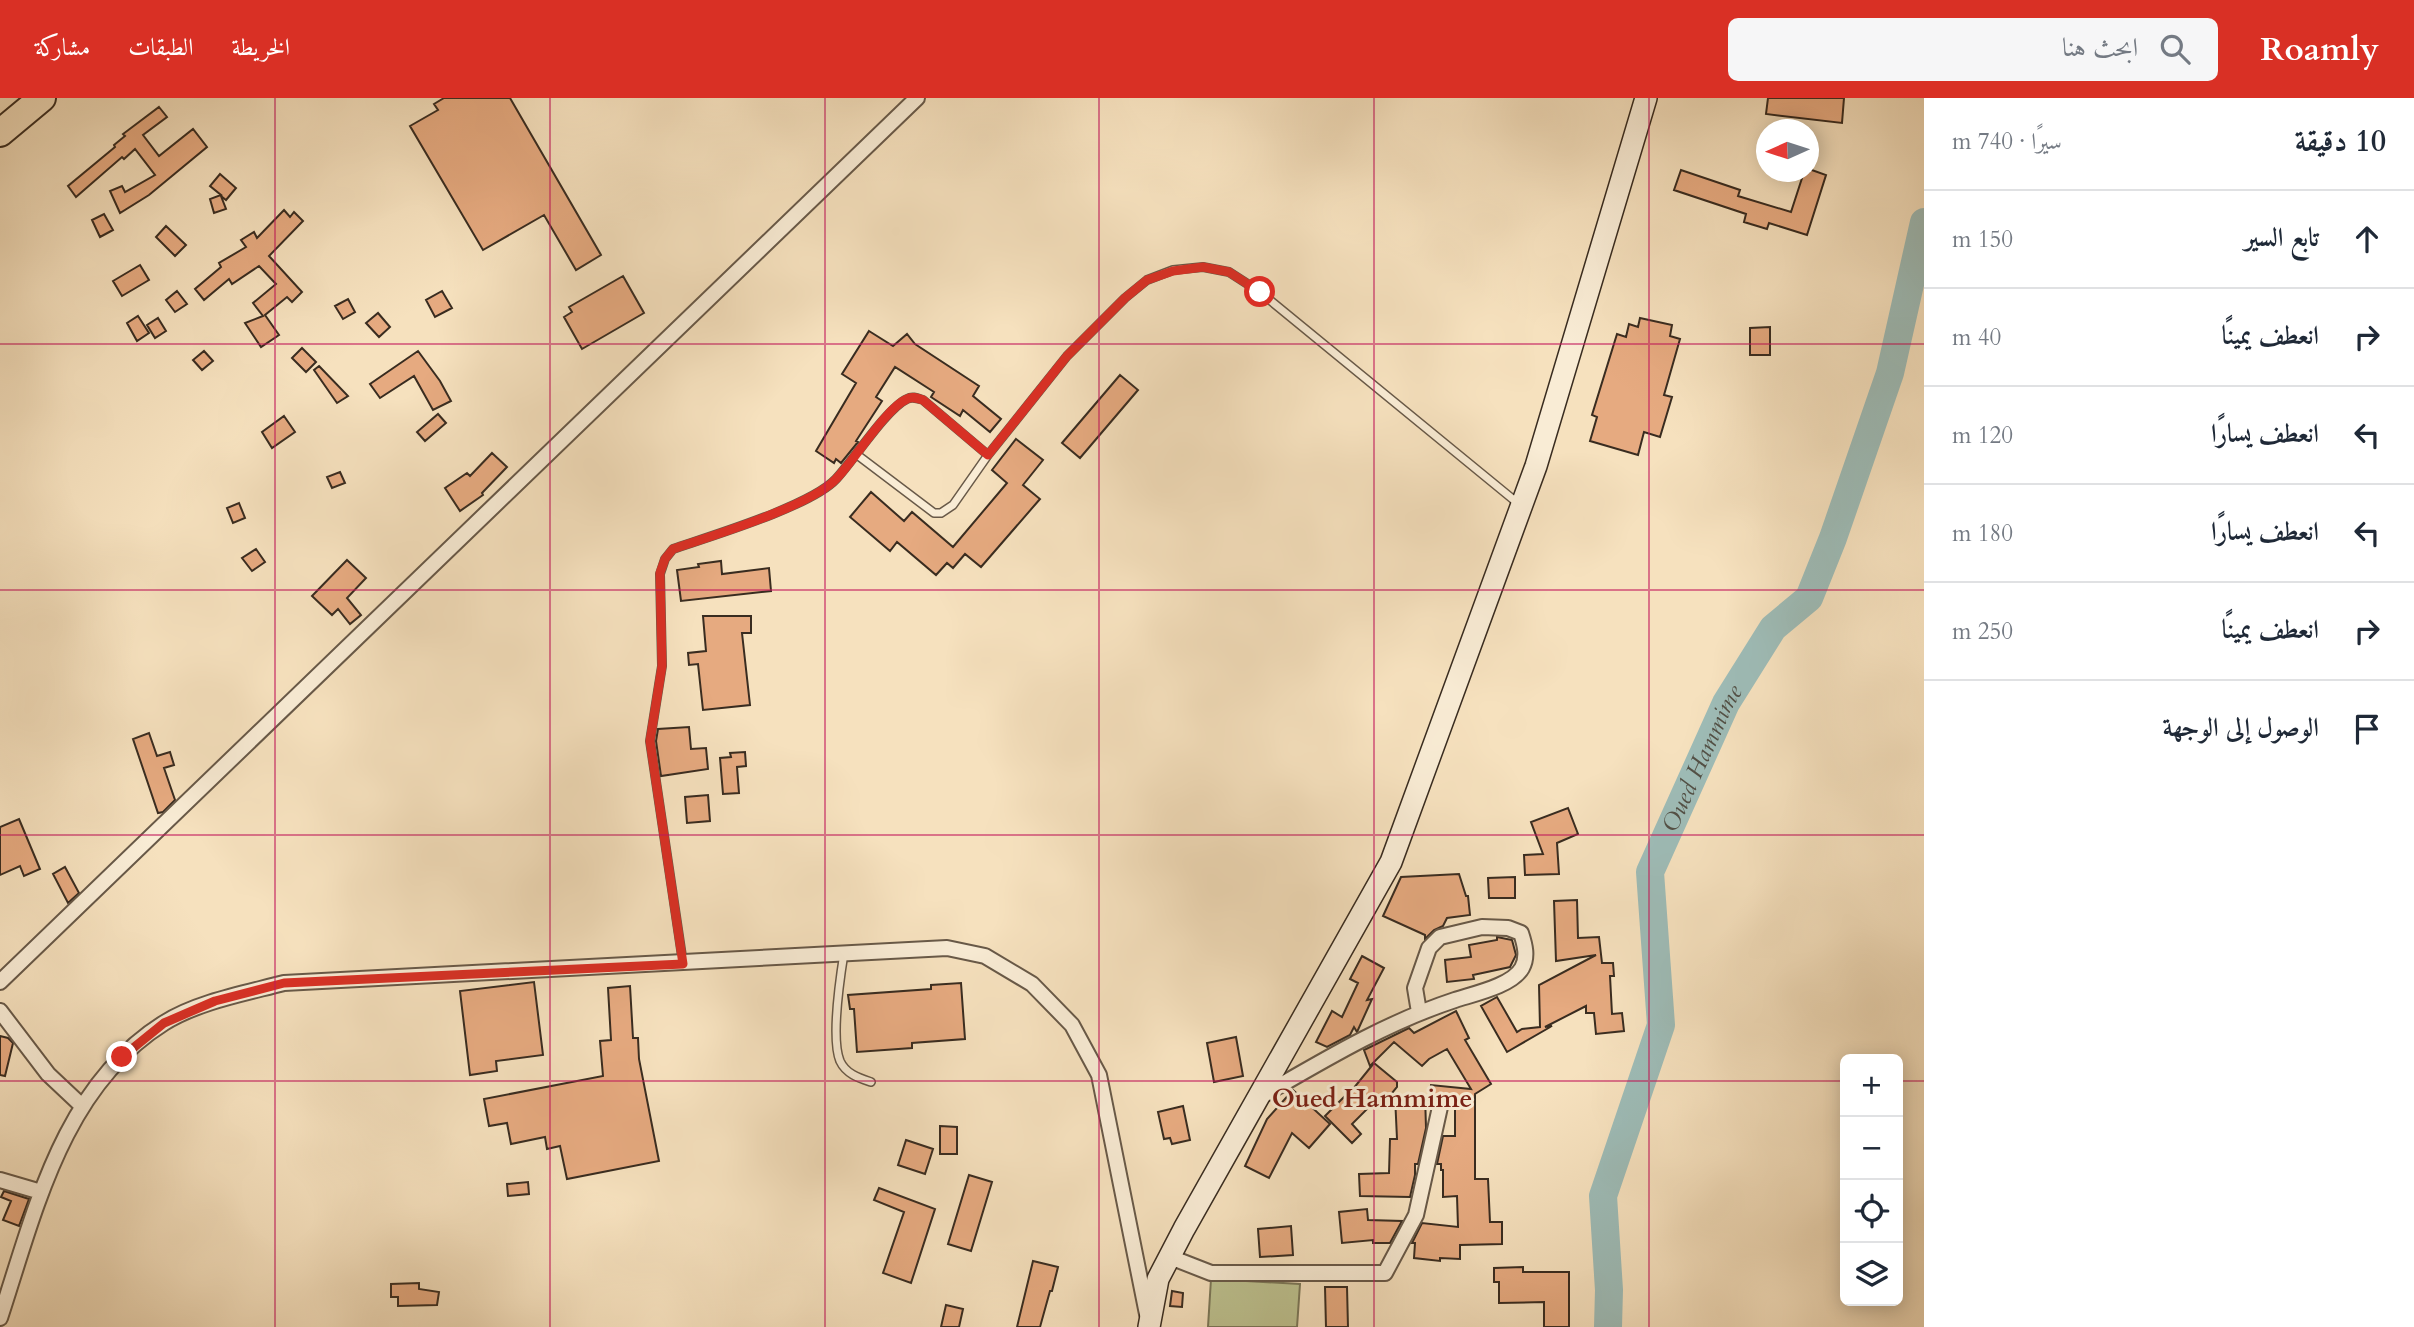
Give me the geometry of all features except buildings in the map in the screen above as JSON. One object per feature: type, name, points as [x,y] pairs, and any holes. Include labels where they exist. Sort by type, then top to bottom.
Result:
[{"type":"highway","points":[[0,133],[42,98]]},
{"type":"main road","points":[[1149,1326],[1158,1279],[1391,862],[1540,453],[1646,98]]},
{"type":"street","points":[[0,982],[918,98]]},
{"type":"street","points":[[1256,1100],[1360,1039],[1419,1012],[1505,983],[1521,969],[1527,950],[1521,933],[1508,928],[1482,927],[1440,937],[1429,948],[1415,988],[1419,1012]]},
{"type":"street","points":[[0,1318],[47,1174],[82,1106],[122,1057],[164,1023],[215,1001],[284,983],[947,948],[985,956],[1032,984],[1072,1025],[1099,1075],[1149,1326]]},
{"type":"street","points":[[0,1011],[48,1074],[82,1106]]},
{"type":"street","points":[[1170,1257],[1211,1273],[1385,1273],[1416,1215],[1440,1107]]},
{"type":"street","points":[[0,1180],[41,1192]]},
{"type":"lane","points":[[856,454],[934,513],[942,513],[953,505],[988,455],[1067,356],[1125,298],[1147,280],[1173,271],[1203,267],[1229,272],[1260,292],[1521,506]]},
{"type":"lane","points":[[683,964],[650,741],[662,666],[660,573],[665,559],[673,549],[812,497],[834,481],[894,408],[907,399],[915,397],[923,400],[988,455]]},
{"type":"lane","points":[[844,953],[840,976],[837,1045],[841,1063],[847,1070],[853,1076],[871,1082]]},
{"type":"green space","points":[[1211,1279],[1300,1284],[1297,1327],[1208,1327]]},
{"type":"waterway","name":"Oued Hammime","points":[[1608,1327],[1609,1290],[1603,1196],[1661,1025],[1650,872],[1726,703],[1773,628],[1809,598],[1833,538],[1890,373],[1924,222]]},
{"type":"district","name":"Oued Hammime","points":[[1372,1098]]},
{"type":"route","points":[[122,1057],[164,1023],[215,1001],[284,983],[683,964],[650,741],[662,666],[660,573],[665,559],[673,549],[812,497],[834,481],[894,408],[907,399],[915,397],[923,400],[988,455],[1067,356],[1125,298],[1147,280],[1173,271],[1203,267],[1229,272],[1260,292]]}]
